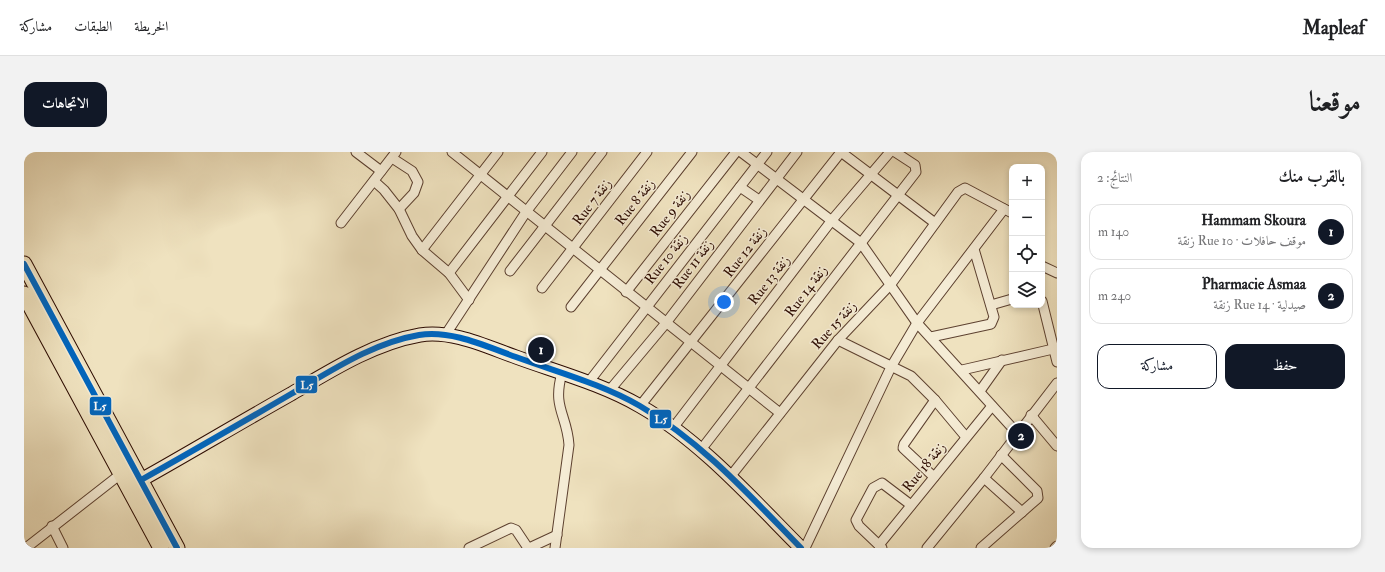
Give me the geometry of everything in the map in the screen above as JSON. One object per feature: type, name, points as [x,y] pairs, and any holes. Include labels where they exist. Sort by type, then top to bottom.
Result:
[{"type":"main road","points":[[24,264],[177,548]]},
{"type":"main road","points":[[24,294],[28,311],[122,473],[161,548]]},
{"type":"street","points":[[356,152],[381,171]]},
{"type":"street","points":[[452,152],[544,227],[780,413]]},
{"type":"street","points":[[422,250],[498,152]]},
{"type":"street","points":[[449,273],[542,152]]},
{"type":"street","points":[[446,334],[526,212],[572,152]]},
{"type":"street","points":[[510,272],[602,152]]},
{"type":"street","name":"Rue 7 زنقة","points":[[542,288],[647,152]]},
{"type":"street","name":"Rue 8 زنقة","points":[[571,307],[692,152]]},
{"type":"street","name":"Rue 9 زنقة","points":[[626,292],[736,152]]},
{"type":"street","points":[[741,152],[776,177],[860,243],[917,322],[962,370],[1017,433]]},
{"type":"street","name":"Rue 10 زنقة","points":[[588,382],[767,152]]},
{"type":"street","name":"Rue 11 زنقة","points":[[609,391],[666,323],[796,152]]},
{"type":"street","points":[[841,152],[935,223]]},
{"type":"street","name":"Rue 12 زنقة","points":[[640,406],[841,152]]},
{"type":"street","name":"Rue 13 زنقة","points":[[673,428],[832,220],[890,152]]},
{"type":"street","name":"Rue 14 زنقة","points":[[700,452],[916,172],[914,165],[895,152]]},
{"type":"street","points":[[341,224],[394,155],[412,171],[418,182],[414,193],[399,209]]},
{"type":"street","points":[[374,180],[399,209],[412,236],[422,250],[449,273],[469,300]]},
{"type":"street","points":[[740,187],[759,200]]},
{"type":"street","name":"Rue 15 زنقة","points":[[730,477],[838,340],[891,284],[958,192],[965,188],[1008,211]]},
{"type":"street","points":[[805,548],[891,367],[917,322],[974,249],[1008,211]]},
{"type":"street","points":[[931,337],[991,324],[994,317],[974,249]]},
{"type":"street","points":[[1045,267],[1057,273]]},
{"type":"street","points":[[991,305],[1009,300]]},
{"type":"street","points":[[1044,308],[1057,362]]},
{"type":"street","points":[[141,480],[347,362],[400,340],[420,335],[446,334],[588,382],[640,406],[673,428],[730,477],[801,548]]},
{"type":"street","points":[[838,340],[912,376],[935,400],[966,437]]},
{"type":"street","points":[[962,370],[1053,349]]},
{"type":"street","points":[[980,391],[1002,360]]},
{"type":"street","points":[[555,548],[569,445],[557,398],[562,373]]},
{"type":"street","points":[[927,548],[984,478],[1031,414],[1056,387]]},
{"type":"street","points":[[934,476],[903,448],[904,444],[935,400]]},
{"type":"street","name":"Rue 18 زنقة","points":[[880,546],[934,476],[992,406]]},
{"type":"street","points":[[1031,414],[1057,446]]},
{"type":"street","points":[[981,548],[1038,498],[1038,494],[1001,455]]},
{"type":"street","points":[[26,548],[52,526],[122,473]]},
{"type":"street","points":[[984,478],[1022,512]]},
{"type":"street","points":[[880,546],[859,526],[856,520],[873,488],[879,483],[886,485],[911,505]]},
{"type":"street","points":[[52,526],[63,548]]},
{"type":"street","points":[[469,548],[511,528],[516,530],[529,548],[557,535]]},
{"type":"transit line","name":"L5","points":[[24,264],[177,548]]},
{"type":"transit line","name":"L5","points":[[141,480],[337,367],[368,351],[385,344],[419,335],[444,335],[468,340],[579,379],[610,391],[640,406],[663,420],[705,453],[725,471],[801,548]]},
{"type":"place","name":"Hammam Skoura","points":[[541,350]]},
{"type":"place","name":"Pharmacie Asmaa","points":[[1021,436]]}]
